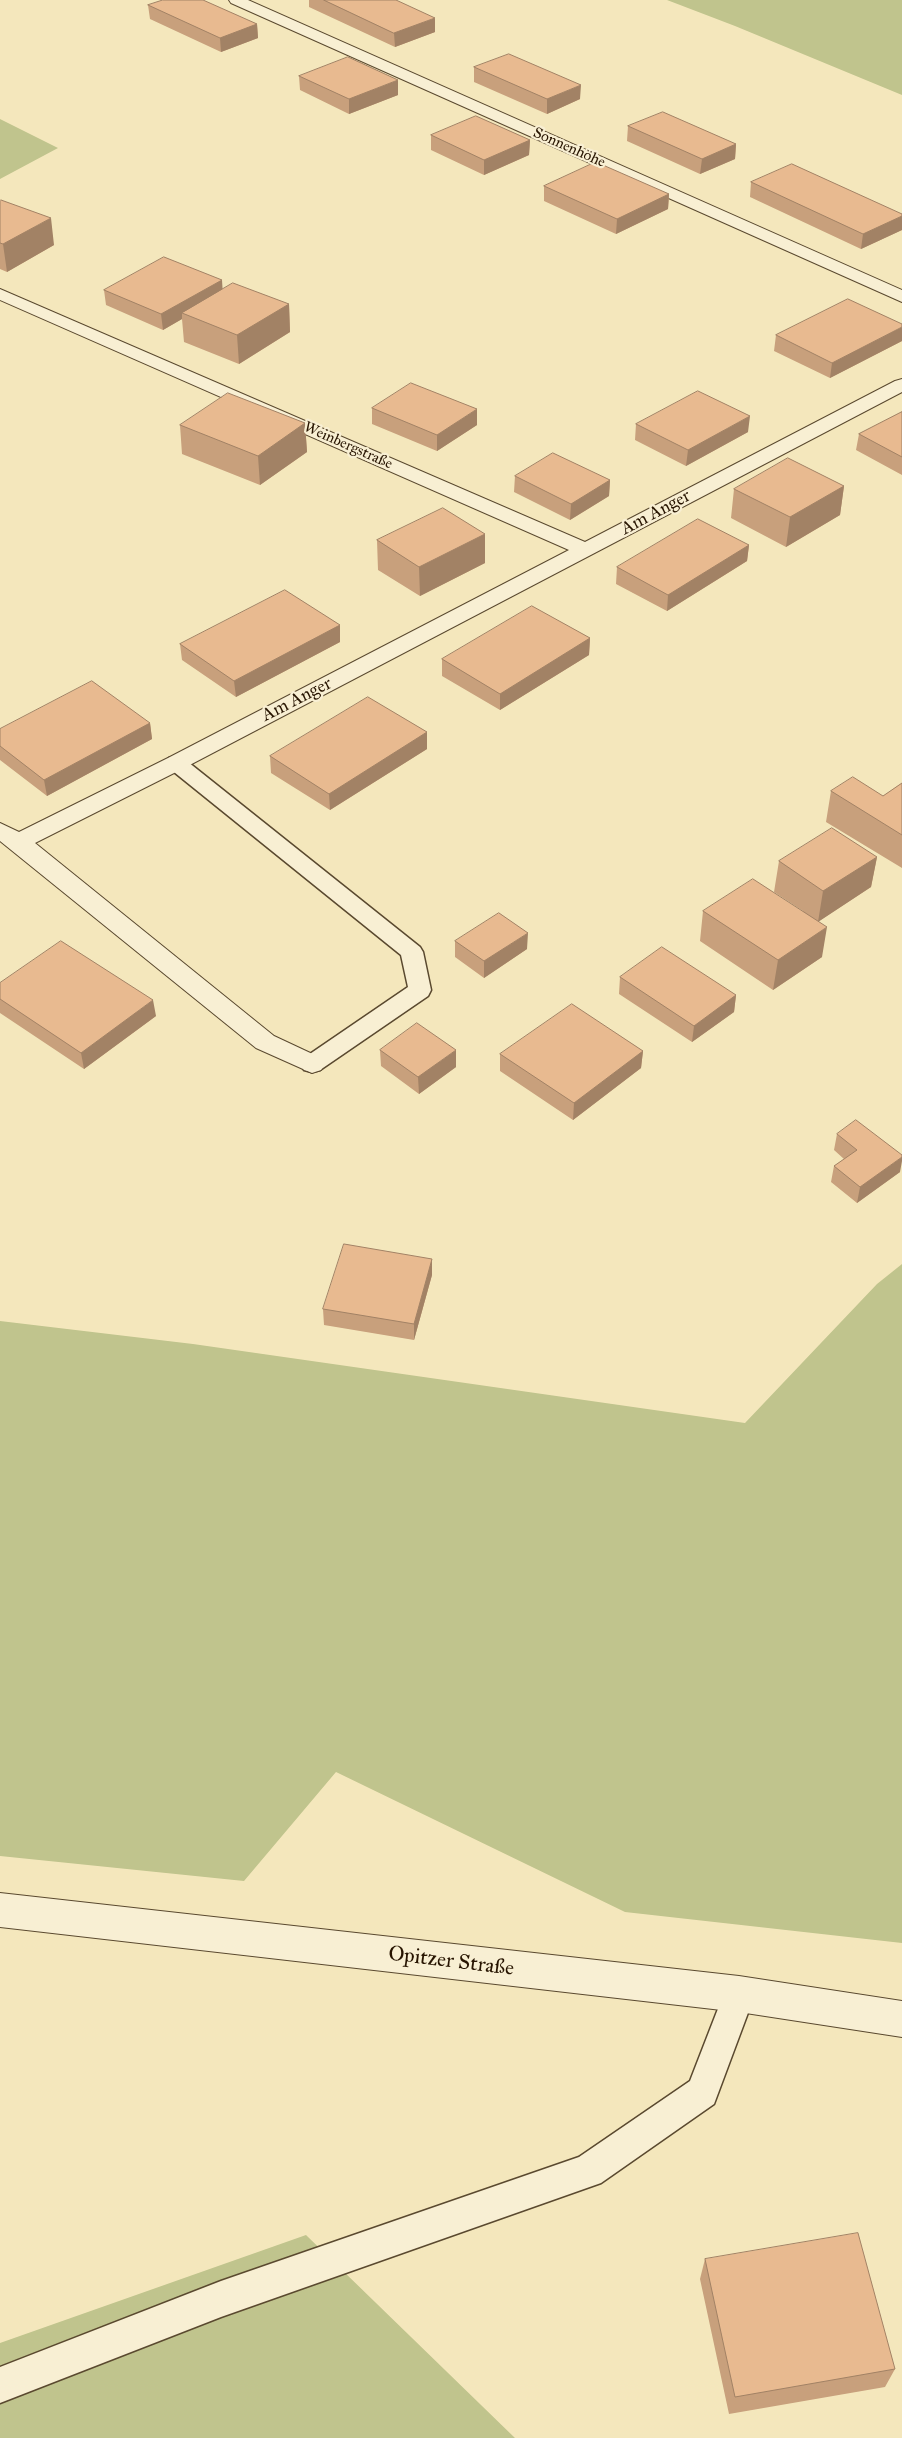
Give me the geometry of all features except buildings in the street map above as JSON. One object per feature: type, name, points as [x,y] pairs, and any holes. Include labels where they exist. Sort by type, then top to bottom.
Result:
[{"type":"street","name":"Sonnenhöhe","points":[[236,0],[902,297]]},
{"type":"street","name":"Weinbergstraße","points":[[0,294],[586,550]]},
{"type":"street","name":"Am Anger","points":[[312,1064],[266,1042],[9,837],[176,762],[902,385]]},
{"type":"street","name":"Opitzer Straße","points":[[0,1910],[739,1994],[902,2020]]},
{"type":"lane","points":[[176,762],[412,952],[420,990],[312,1064]]},
{"type":"lane","points":[[0,2385],[221,2299],[589,2171],[702,2092],[739,1994]]},
{"type":"green space","points":[[667,0],[902,0],[902,95],[735,26]]},
{"type":"green space","points":[[0,119],[58,148],[0,179]]},
{"type":"green space","points":[[902,1264],[902,1943],[625,1912],[336,1772],[244,1881],[0,1856],[0,1321],[193,1344],[745,1423],[877,1284]]},
{"type":"green space","points":[[306,2235],[515,2438],[0,2438],[0,2343]]}]
